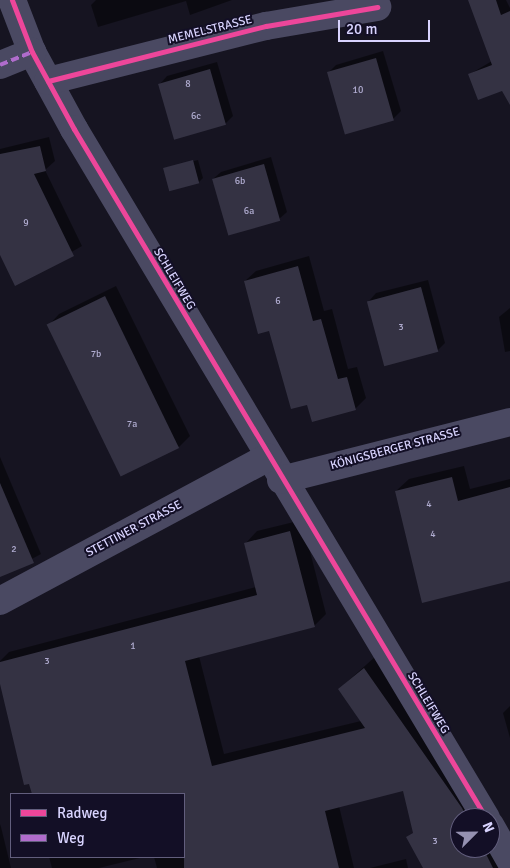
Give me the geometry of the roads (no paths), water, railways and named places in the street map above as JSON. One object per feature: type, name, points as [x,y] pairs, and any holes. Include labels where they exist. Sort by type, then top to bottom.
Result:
[{"type":"street","name":"SCHLEIFWEG","points":[[12,0],[32,52],[48,81],[274,468],[480,808]]},
{"type":"street","name":"MEMELSTRASSE","points":[[48,81],[266,26],[377,6]]},
{"type":"street","points":[[0,66],[32,52]]},
{"type":"street","name":"KÖNIGSBERGER STRASSE","points":[[274,468],[510,422]]},
{"type":"street","name":"STETTINER STRASSE","points":[[0,600],[274,468]]},
{"type":"street","points":[[500,842],[510,860]]}]
